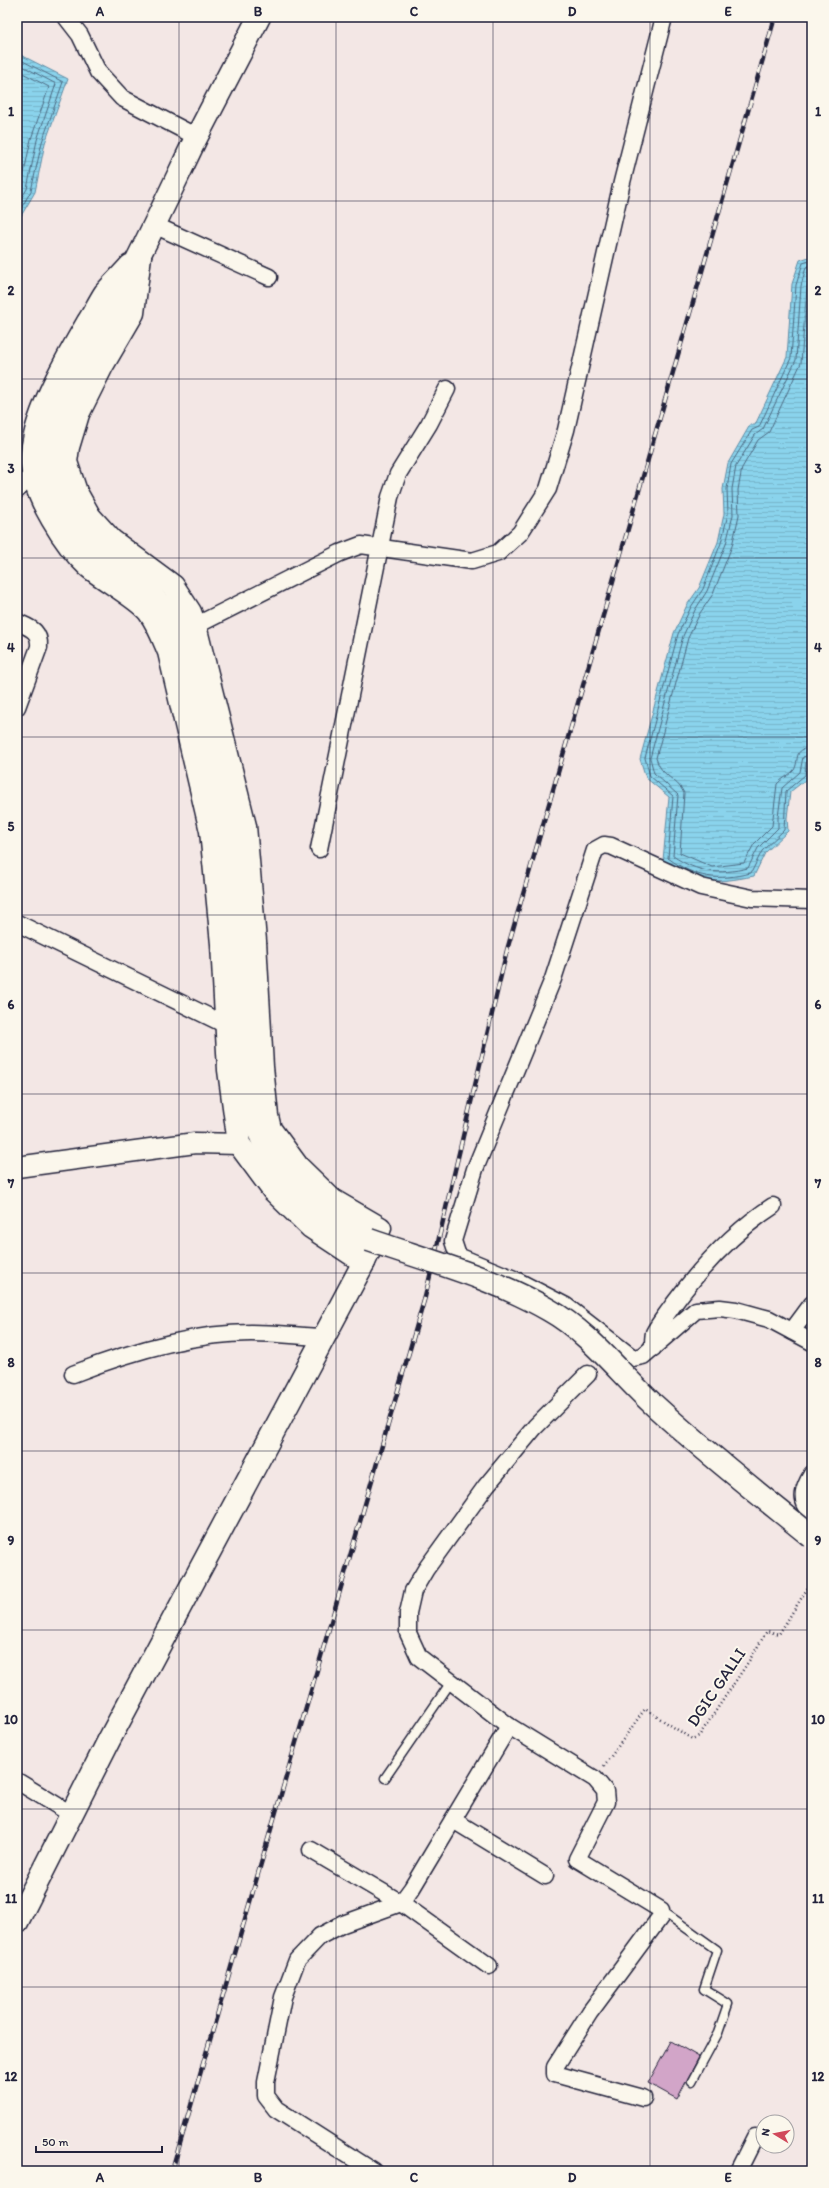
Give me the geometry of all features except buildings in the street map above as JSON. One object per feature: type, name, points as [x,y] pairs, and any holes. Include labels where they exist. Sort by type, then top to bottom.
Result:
[{"type":"main road","points":[[259,17],[197,137],[140,255],[66,399],[55,425],[50,445],[50,471],[55,490],[75,524],[97,549],[163,607],[174,624],[194,686],[213,765],[226,830],[234,895],[246,1073],[250,1104],[259,1131],[272,1156],[301,1194],[320,1211],[342,1226],[369,1240],[495,1284],[537,1304],[566,1321],[655,1406],[712,1457],[812,1537]]},
{"type":"main road","points":[[140,255],[105,294],[72,349],[46,402],[35,440],[32,464],[22,482],[46,507],[62,537],[88,566],[148,610],[159,628],[169,652],[211,831],[222,944],[228,1070],[240,1144],[273,1190],[311,1227],[364,1262]]},
{"type":"main road","points":[[17,1922],[71,1814],[364,1262],[380,1228],[332,1200],[298,1167],[270,1129],[266,1116],[255,941],[245,826],[195,626],[190,612],[173,586],[111,540],[90,517],[76,492],[66,462],[68,447],[78,414],[102,366],[133,313],[140,255]]},
{"type":"street","points":[[66,17],[80,35],[98,72],[122,98],[197,137]]},
{"type":"street","points":[[195,626],[340,553],[358,546],[380,547],[472,561],[498,552],[520,533],[548,489],[566,430],[622,182],[664,17]]},
{"type":"street","points":[[154,225],[269,277]]},
{"type":"street","points":[[318,850],[390,497],[398,474],[429,424],[447,389]]},
{"type":"street","points":[[17,622],[36,631],[39,638],[39,646],[17,707]]},
{"type":"street","points":[[812,900],[752,898],[701,887],[611,846],[604,845],[595,850],[552,979],[475,1169],[453,1241],[458,1256],[514,1279],[566,1306],[633,1358],[643,1356],[696,1310],[720,1308],[736,1310],[769,1319],[812,1342]]},
{"type":"street","points":[[17,923],[226,1025]]},
{"type":"street","points":[[195,1143],[221,1131],[235,1120]]},
{"type":"street","points":[[17,1167],[195,1143],[240,1144]]},
{"type":"street","points":[[653,1348],[654,1334],[681,1295],[701,1270],[723,1246],[750,1222],[773,1206]]},
{"type":"street","points":[[792,1331],[812,1304]]},
{"type":"street","points":[[73,1374],[130,1354],[173,1342],[251,1333],[324,1337]]},
{"type":"street","points":[[588,1374],[535,1427],[486,1486],[426,1569],[413,1591],[408,1613],[408,1633],[419,1657],[509,1726],[595,1779],[604,1791],[606,1802],[577,1859],[661,1910],[661,1916],[590,2012],[555,2066],[556,2074],[643,2098]]},
{"type":"street","points":[[812,1474],[803,1495],[805,1505],[812,1512]]},
{"type":"street","points":[[373,2171],[276,2109],[266,2096],[266,2082],[283,1997],[297,1960],[320,1936],[343,1924],[401,1903],[412,1888],[509,1726]]},
{"type":"street","points":[[17,1781],[71,1814]]},
{"type":"street","points":[[453,1820],[545,1876]]},
{"type":"street","points":[[311,1850],[401,1903],[489,1966]]},
{"type":"street","points":[[738,2171],[755,2137]]},
{"type":"lane","points":[[385,1778],[451,1682]]},
{"type":"lane","points":[[661,1910],[717,1950],[704,1989],[728,2004],[718,2033],[692,2081]]},
{"type":"path","name":"DGIC GALLI","points":[[595,1779],[645,1709],[692,1739],[699,1736],[767,1631],[779,1634],[812,1581]]},
{"type":"water","points":[[17,53],[68,79],[45,143],[35,192],[21,216],[17,215]]},
{"type":"water","points":[[812,256],[812,756],[809,777],[790,792],[787,818],[788,831],[765,853],[754,876],[717,881],[707,880],[687,874],[663,860],[669,797],[646,778],[640,759],[674,633],[687,605],[699,588],[718,542],[724,514],[723,489],[728,463],[750,425],[755,425],[787,357],[792,284],[800,260]]},
{"type":"railway","points":[[172,2171],[425,1297],[507,950],[775,17]]}]
